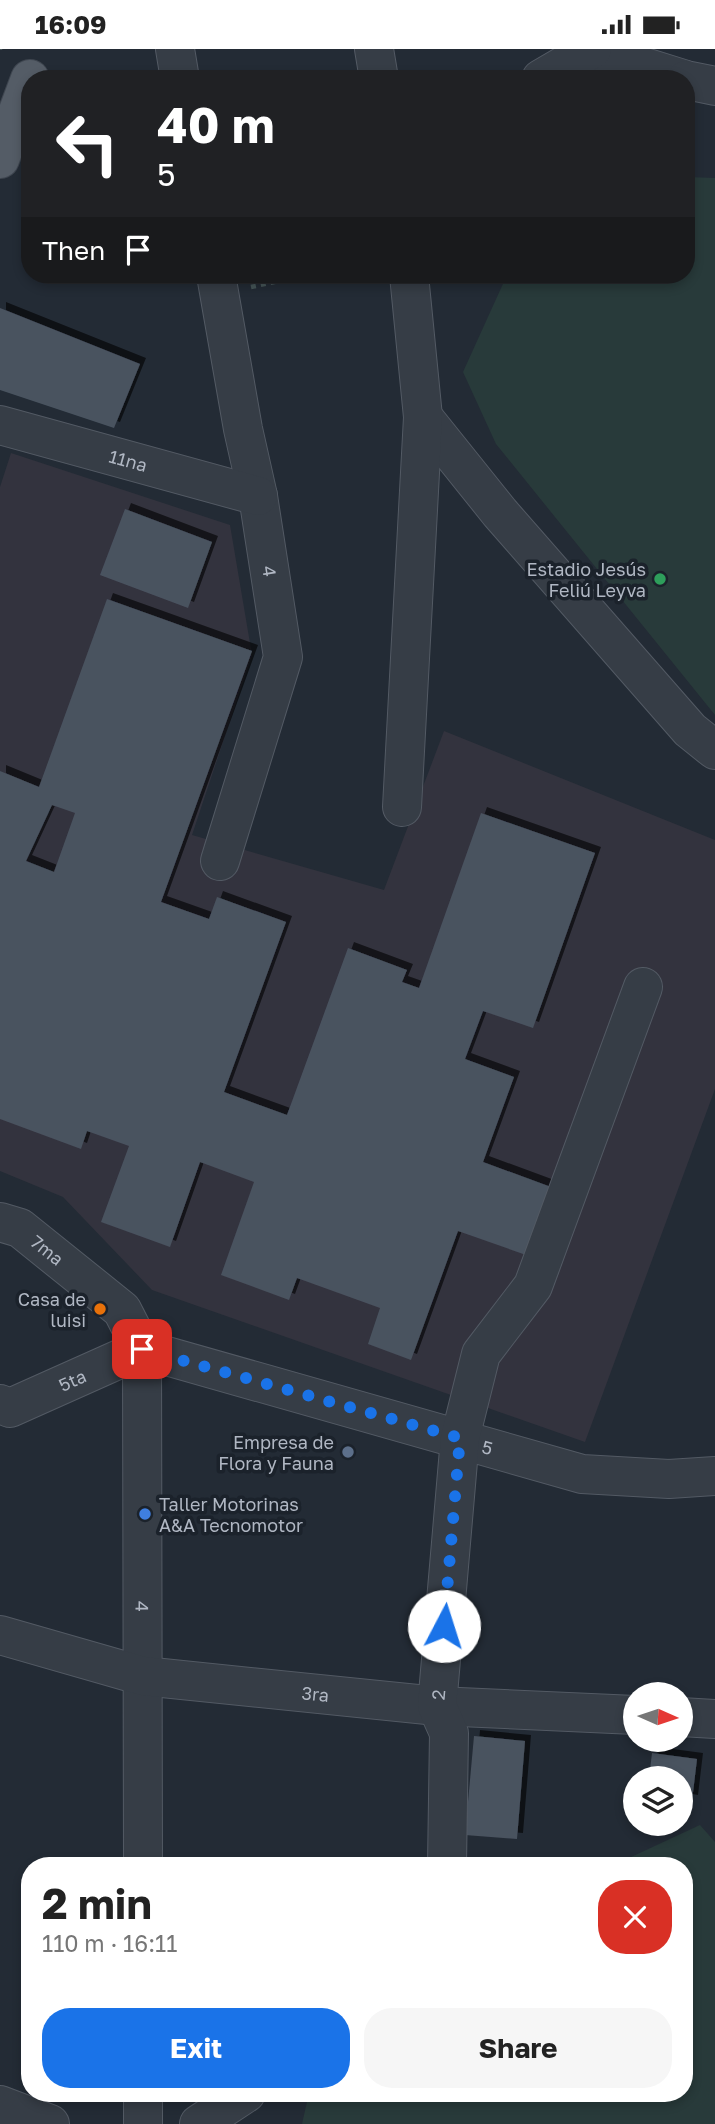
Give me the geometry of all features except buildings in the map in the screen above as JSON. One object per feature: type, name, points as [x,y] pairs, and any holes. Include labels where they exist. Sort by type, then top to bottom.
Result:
[{"type":"main road","points":[[33,70],[41,49]]},
{"type":"main road","points":[[0,159],[21,103]]},
{"type":"street","points":[[175,49],[178,70]]},
{"type":"street","points":[[374,49],[378,70]]},
{"type":"street","points":[[557,70],[591,50],[655,70]]},
{"type":"street","points":[[695,81],[715,86]]},
{"type":"street","name":"4","points":[[217,284],[258,496],[283,657],[219,861]]},
{"type":"street","points":[[402,807],[423,418],[409,284]]},
{"type":"street","points":[[423,418],[500,513],[690,730],[715,750]]},
{"type":"street","name":"11na","points":[[0,425],[258,496]]},
{"type":"street","name":"2","points":[[447,1857],[449,1734],[437,1706],[460,1438],[481,1354],[533,1286],[642,987]]},
{"type":"street","name":"7ma","points":[[0,1222],[20,1229],[121,1310],[142,1349]]},
{"type":"street","name":"4","points":[[142,1349],[143,1857]]},
{"type":"street","name":"5","points":[[142,1349],[582,1474],[669,1479],[715,1476]]},
{"type":"street","name":"5ta","points":[[3,1415],[142,1349]]},
{"type":"street","name":"3ra","points":[[0,1635],[143,1676],[437,1706],[623,1714]]},
{"type":"street","points":[[693,1718],[715,1719]]},
{"type":"street","points":[[143,2102],[143,2124]]},
{"type":"street","points":[[0,2105],[50,2124]]},
{"type":"street","points":[[199,2124],[241,2106]]},
{"type":"shaded area","name":"Estadio Jesús Feliú Leyva","points":[[695,177],[715,178],[715,715],[496,444],[463,372],[503,284],[695,284]]},
{"type":"shaded area","points":[[11,453],[230,525],[252,655],[192,835],[384,890],[444,731],[715,840],[715,1089],[585,1442],[152,1290],[63,1197],[0,1171],[0,487]]},
{"type":"shaded area","points":[[700,1825],[715,1842],[715,2124],[302,2124],[307,2102],[693,2102],[693,1857],[631,1857],[676,1836],[693,1836],[693,1828]]},
{"type":"place","name":"Estadio Jesús Feliú Leyva","points":[[660,579]]},
{"type":"place","name":"Casa de luisi","points":[[100,1309]]},
{"type":"place","name":"Empresa de Flora y Fauna","points":[[348,1452]]},
{"type":"place","name":"Taller Motorinas A&A Tecnomotor","points":[[145,1514]]},
{"type":"route","points":[[142,1349],[460,1438],[444,1626]]}]
